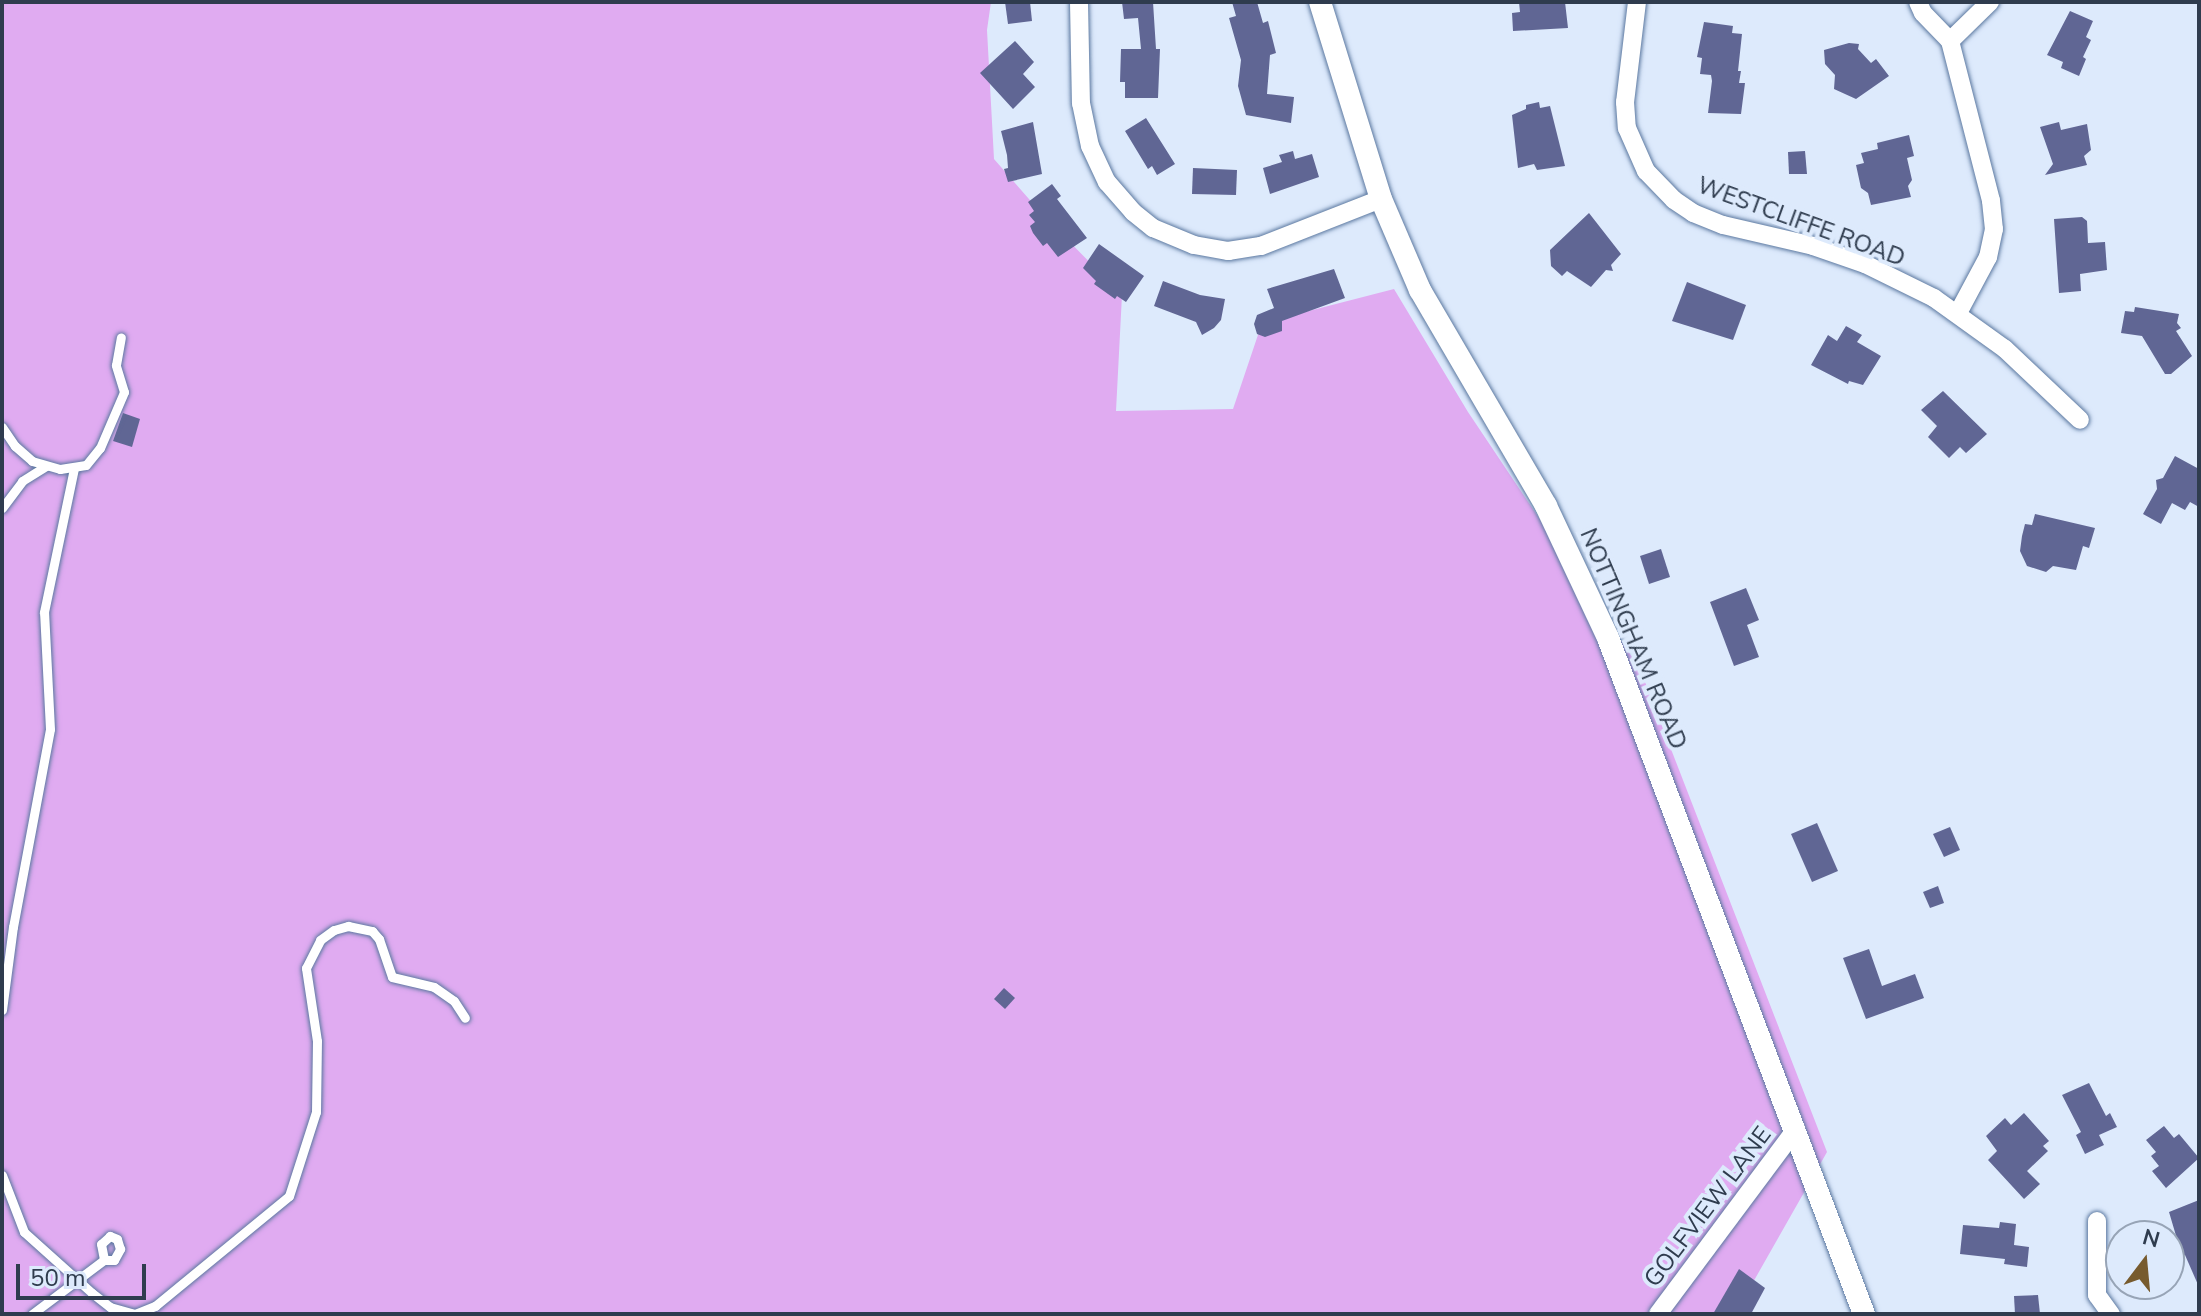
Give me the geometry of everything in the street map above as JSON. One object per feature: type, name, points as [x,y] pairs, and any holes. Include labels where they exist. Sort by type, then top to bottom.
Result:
[{"type":"street","points":[[1079,2],[1081,103],[1090,146],[1107,182],[1133,212],[1153,228],[1194,245],[1228,251],[1305,232],[1381,199]]},
{"type":"street","name":"NOTTINGHAM ROAD","points":[[1320,2],[1381,199],[1420,290],[1546,506],[1608,638],[1864,1314]]},
{"type":"street","name":"WESTCLIFFE ROAD","points":[[1637,2],[1625,102],[1627,128],[1646,171],[1674,200],[1693,213],[1723,225],[1813,246],[1865,264],[1958,313],[2026,367],[2080,420]]},
{"type":"street","points":[[1918,2],[1950,41],[1991,201],[1994,229],[1988,257],[1958,313]]},
{"type":"street","points":[[1950,41],[1990,2]]},
{"type":"street","name":"GOLFVIEW LANE","points":[[1658,1314],[1796,1129]]},
{"type":"street","points":[[2097,1221],[2097,1295],[2111,1314]]},
{"type":"lane","points":[[2,427],[15,446],[32,461],[74,469],[86,465],[100,448],[124,392],[116,365],[121,337]]},
{"type":"lane","points":[[2,508],[22,481],[46,466]]},
{"type":"lane","points":[[2,1010],[13,927],[50,729],[44,612],[74,469]]},
{"type":"lane","points":[[2,1175],[24,1232],[110,1307],[134,1314],[155,1306],[289,1196],[316,1112],[317,1041],[306,968],[320,940],[334,930],[348,926],[372,931],[379,939],[392,977],[434,987],[454,1001],[465,1018]]},
{"type":"lane","points":[[32,1314],[104,1260]]},
{"type":"shaded area","points":[[2,2],[991,2],[987,30],[994,159],[1043,215],[1122,295],[1116,411],[1233,409],[1262,323],[1394,289],[1468,412],[1640,669],[1827,1152],[1735,1314],[2,1314]]},
{"type":"building","points":[[1005,2],[1030,2],[1032,21],[1008,24]]},
{"type":"building","points":[[1122,2],[1153,2],[1156,49],[1160,49],[1158,98],[1125,98],[1125,82],[1120,82],[1121,49],[1141,49],[1138,18],[1124,19]]},
{"type":"building","points":[[1232,2],[1257,2],[1263,23],[1268,21],[1276,53],[1270,55],[1267,94],[1294,97],[1291,123],[1246,115],[1238,86],[1241,60],[1229,18],[1236,16]]},
{"type":"building","points":[[1519,2],[1565,2],[1568,28],[1513,31],[1512,13],[1520,12]]},
{"type":"building","points":[[2070,11],[2093,21],[2086,37],[2091,40],[2079,76],[2061,68],[2063,62],[2047,55]]},
{"type":"building","points":[[1704,22],[1733,26],[1732,33],[1742,34],[1738,71],[1741,71],[1739,83],[1745,83],[1741,114],[1708,113],[1711,75],[1700,74],[1702,58],[1697,57]]},
{"type":"building","points":[[1015,41],[1034,62],[1023,74],[1035,87],[1013,109],[980,73]]},
{"type":"building","points":[[1849,43],[1859,44],[1858,49],[1871,63],[1876,59],[1889,76],[1856,99],[1834,89],[1835,75],[1825,64],[1824,50]]},
{"type":"building","points":[[1539,102],[1540,108],[1550,106],[1565,166],[1537,170],[1534,164],[1518,168],[1512,115],[1526,109],[1526,105]]},
{"type":"building","points":[[1146,118],[1175,164],[1157,175],[1152,166],[1148,169],[1125,131]]},
{"type":"building","points":[[1033,122],[1042,174],[1008,182],[1004,169],[1008,168],[1007,155],[1001,131]]},
{"type":"building","points":[[2059,122],[2061,130],[2087,124],[2091,150],[2084,156],[2087,165],[2045,175],[2053,164],[2040,127]]},
{"type":"building","points":[[1909,135],[1914,156],[1907,158],[1912,180],[1908,186],[1911,197],[1871,205],[1868,193],[1861,188],[1856,165],[1864,163],[1861,153],[1878,149],[1877,143]]},
{"type":"building","points":[[1293,151],[1295,159],[1312,154],[1319,177],[1270,194],[1263,168],[1282,162],[1279,155]]},
{"type":"building","points":[[1805,151],[1807,174],[1789,174],[1788,152]]},
{"type":"building","points":[[1193,168],[1237,170],[1236,195],[1192,194]]},
{"type":"building","points":[[1052,184],[1061,196],[1057,199],[1087,238],[1058,257],[1047,243],[1043,246],[1033,233],[1030,226],[1035,222],[1029,215],[1034,211],[1028,202]]},
{"type":"building","points":[[1589,213],[1621,254],[1611,265],[1613,271],[1606,270],[1591,287],[1567,271],[1562,276],[1551,266],[1550,250]]},
{"type":"building","points":[[2082,217],[2087,221],[2088,243],[2105,242],[2107,270],[2080,274],[2081,291],[2059,293],[2054,219]]},
{"type":"building","points":[[1099,244],[1144,276],[1126,302],[1117,296],[1115,299],[1094,284],[1096,281],[1083,268]]},
{"type":"building","points":[[1334,269],[1345,298],[1282,321],[1282,331],[1265,337],[1257,334],[1254,324],[1257,315],[1274,308],[1267,289]]},
{"type":"building","points":[[1163,281],[1200,295],[1225,299],[1221,320],[1202,335],[1196,322],[1154,306]]},
{"type":"building","points":[[1687,282],[1746,305],[1733,340],[1672,321]]},
{"type":"building","points":[[2135,307],[2179,314],[2177,323],[2181,328],[2176,331],[2192,356],[2171,374],[2165,374],[2142,336],[2121,333],[2125,311],[2134,312]]},
{"type":"building","points":[[1846,326],[1862,335],[1857,342],[1881,356],[1863,385],[1849,381],[1848,384],[1811,365],[1828,335],[1837,341]]},
{"type":"building","points":[[1943,391],[1987,434],[1966,453],[1960,447],[1949,458],[1928,437],[1937,426],[1921,410]]},
{"type":"building","points":[[123,413],[140,419],[132,447],[113,441]]},
{"type":"building","points":[[2175,456],[2199,469],[2199,507],[2190,502],[2185,510],[2172,503],[2161,524],[2143,514],[2157,489],[2156,480],[2163,478]]},
{"type":"building","points":[[2035,514],[2095,528],[2089,548],[2083,546],[2076,570],[2053,566],[2046,572],[2027,566],[2020,551],[2022,536],[2025,524],[2032,525]]},
{"type":"building","points":[[1661,549],[1670,577],[1649,584],[1640,556]]},
{"type":"building","points":[[1746,588],[1759,620],[1747,625],[1759,657],[1734,666],[1710,602]]},
{"type":"building","points":[[1817,823],[1838,871],[1812,882],[1791,834]]},
{"type":"building","points":[[1950,827],[1960,850],[1944,857],[1933,834]]},
{"type":"building","points":[[1938,886],[1944,903],[1930,908],[1923,892]]},
{"type":"building","points":[[1869,949],[1882,986],[1915,974],[1924,998],[1866,1019],[1843,958]]},
{"type":"building","points":[[1004,988],[1015,998],[1005,1009],[994,999]]},
{"type":"building","points":[[2089,1083],[2106,1116],[2110,1113],[2117,1127],[2099,1135],[2104,1145],[2085,1154],[2076,1135],[2081,1132],[2062,1095]]},
{"type":"building","points":[[2024,1113],[2049,1141],[2043,1146],[2048,1151],[2027,1171],[2040,1184],[2024,1199],[1988,1160],[1997,1151],[1986,1136],[2005,1118],[2011,1125]]},
{"type":"building","points":[[2164,1126],[2174,1138],[2179,1134],[2199,1158],[2166,1188],[2152,1171],[2159,1166],[2151,1156],[2156,1152],[2146,1140]]},
{"type":"building","points":[[2199,1200],[2199,1287],[2185,1255],[2185,1220],[2171,1220],[2169,1212]]},
{"type":"building","points":[[2000,1222],[2016,1224],[2014,1245],[2029,1247],[2027,1267],[2004,1264],[2005,1259],[1960,1254],[1963,1225],[1999,1228]]},
{"type":"building","points":[[1739,1269],[1765,1288],[1751,1314],[1713,1314]]},
{"type":"building","points":[[2038,1295],[2040,1314],[2015,1314],[2014,1296]]}]
